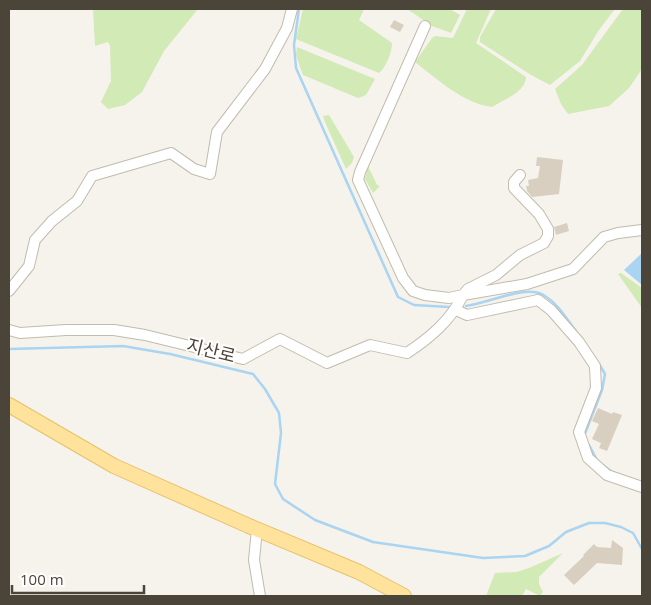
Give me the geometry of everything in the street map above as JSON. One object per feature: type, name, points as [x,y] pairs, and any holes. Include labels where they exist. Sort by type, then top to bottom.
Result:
[{"type":"main road","points":[[9,405],[114,466],[359,572],[404,596]]},
{"type":"street","points":[[9,291],[29,266],[35,240],[52,221],[77,201],[92,176],[171,153],[194,169],[210,174],[217,132],[265,69],[287,28],[292,9]]},
{"type":"street","points":[[425,26],[358,180],[403,278],[413,291],[449,298],[527,284],[573,269],[604,237],[642,230]]},
{"type":"street","points":[[463,295],[468,290],[496,276],[520,255],[544,243],[548,236],[548,229],[539,214],[514,188],[514,182],[520,175]]},
{"type":"street","name":"지산로","points":[[9,330],[20,333],[66,330],[114,330],[145,335],[243,359],[280,339],[327,363],[370,345],[408,352],[429,338],[456,310],[463,295]]},
{"type":"street","points":[[456,310],[467,315],[538,300],[552,310],[580,342],[595,366],[596,388],[587,408],[580,432],[588,458],[607,475],[642,487]]},
{"type":"street","points":[[257,529],[254,560],[260,596]]},
{"type":"green space","points":[[93,9],[198,9],[164,51],[142,92],[125,105],[108,109],[101,102],[111,81],[110,46],[108,42],[95,46]]},
{"type":"green space","points":[[303,9],[364,9],[359,20],[392,43],[390,55],[384,67],[379,73],[296,39]]},
{"type":"green space","points":[[407,9],[450,9],[460,15],[451,33],[432,26]]},
{"type":"green space","points":[[467,9],[491,9],[476,43],[526,77],[525,82],[518,91],[492,107],[481,105],[461,96],[415,62],[435,36],[453,38]]},
{"type":"green space","points":[[496,9],[615,9],[599,30],[580,61],[550,85],[480,42],[480,37]]},
{"type":"green space","points":[[623,9],[642,9],[642,69],[629,88],[609,106],[568,114],[561,104],[555,89],[582,65]]},
{"type":"green space","points":[[297,47],[375,79],[366,95],[358,98],[303,75],[296,55]]},
{"type":"green space","points":[[329,115],[354,157],[352,163],[346,169],[323,116]]},
{"type":"green space","points":[[368,166],[377,185],[380,186],[373,193],[365,179]]},
{"type":"green space","points":[[621,273],[642,288],[642,308],[618,274]]},
{"type":"green space","points":[[563,553],[539,577],[539,584],[543,592],[540,596],[526,589],[522,596],[486,596],[495,573],[517,572]]},
{"type":"water","points":[[642,253],[642,285],[624,270]]},
{"type":"building","points":[[394,20],[404,25],[400,32],[390,27]]},
{"type":"building","points":[[537,157],[563,160],[559,194],[532,197],[527,191],[526,186],[529,186],[528,180],[538,178],[540,166],[536,166]]},
{"type":"building","points":[[567,223],[569,231],[556,235],[554,227]]},
{"type":"building","points":[[598,408],[612,414],[613,412],[622,415],[607,451],[599,448],[601,443],[592,439],[599,424],[592,421]]},
{"type":"building","points":[[612,540],[623,548],[622,565],[597,563],[574,585],[564,575],[594,544],[597,547],[611,548]]},
{"type":"waterway","points":[[299,9],[294,45],[296,68],[398,297],[414,305],[449,307]]},
{"type":"waterway","points":[[466,306],[507,295],[528,292],[537,293],[554,303],[576,331]]},
{"type":"waterway","points":[[9,349],[123,346],[170,354],[253,374],[265,389],[279,413],[281,433],[275,484],[283,499],[315,520],[373,542],[483,558],[525,556],[549,546],[566,532],[589,523],[605,523],[621,527],[633,533],[642,549]]},
{"type":"waterway","points":[[584,436],[602,390],[605,374],[599,364]]},
{"type":"waterway","points":[[589,445],[597,460]]},
{"type":"waterway","points":[[603,465],[612,472]]}]
